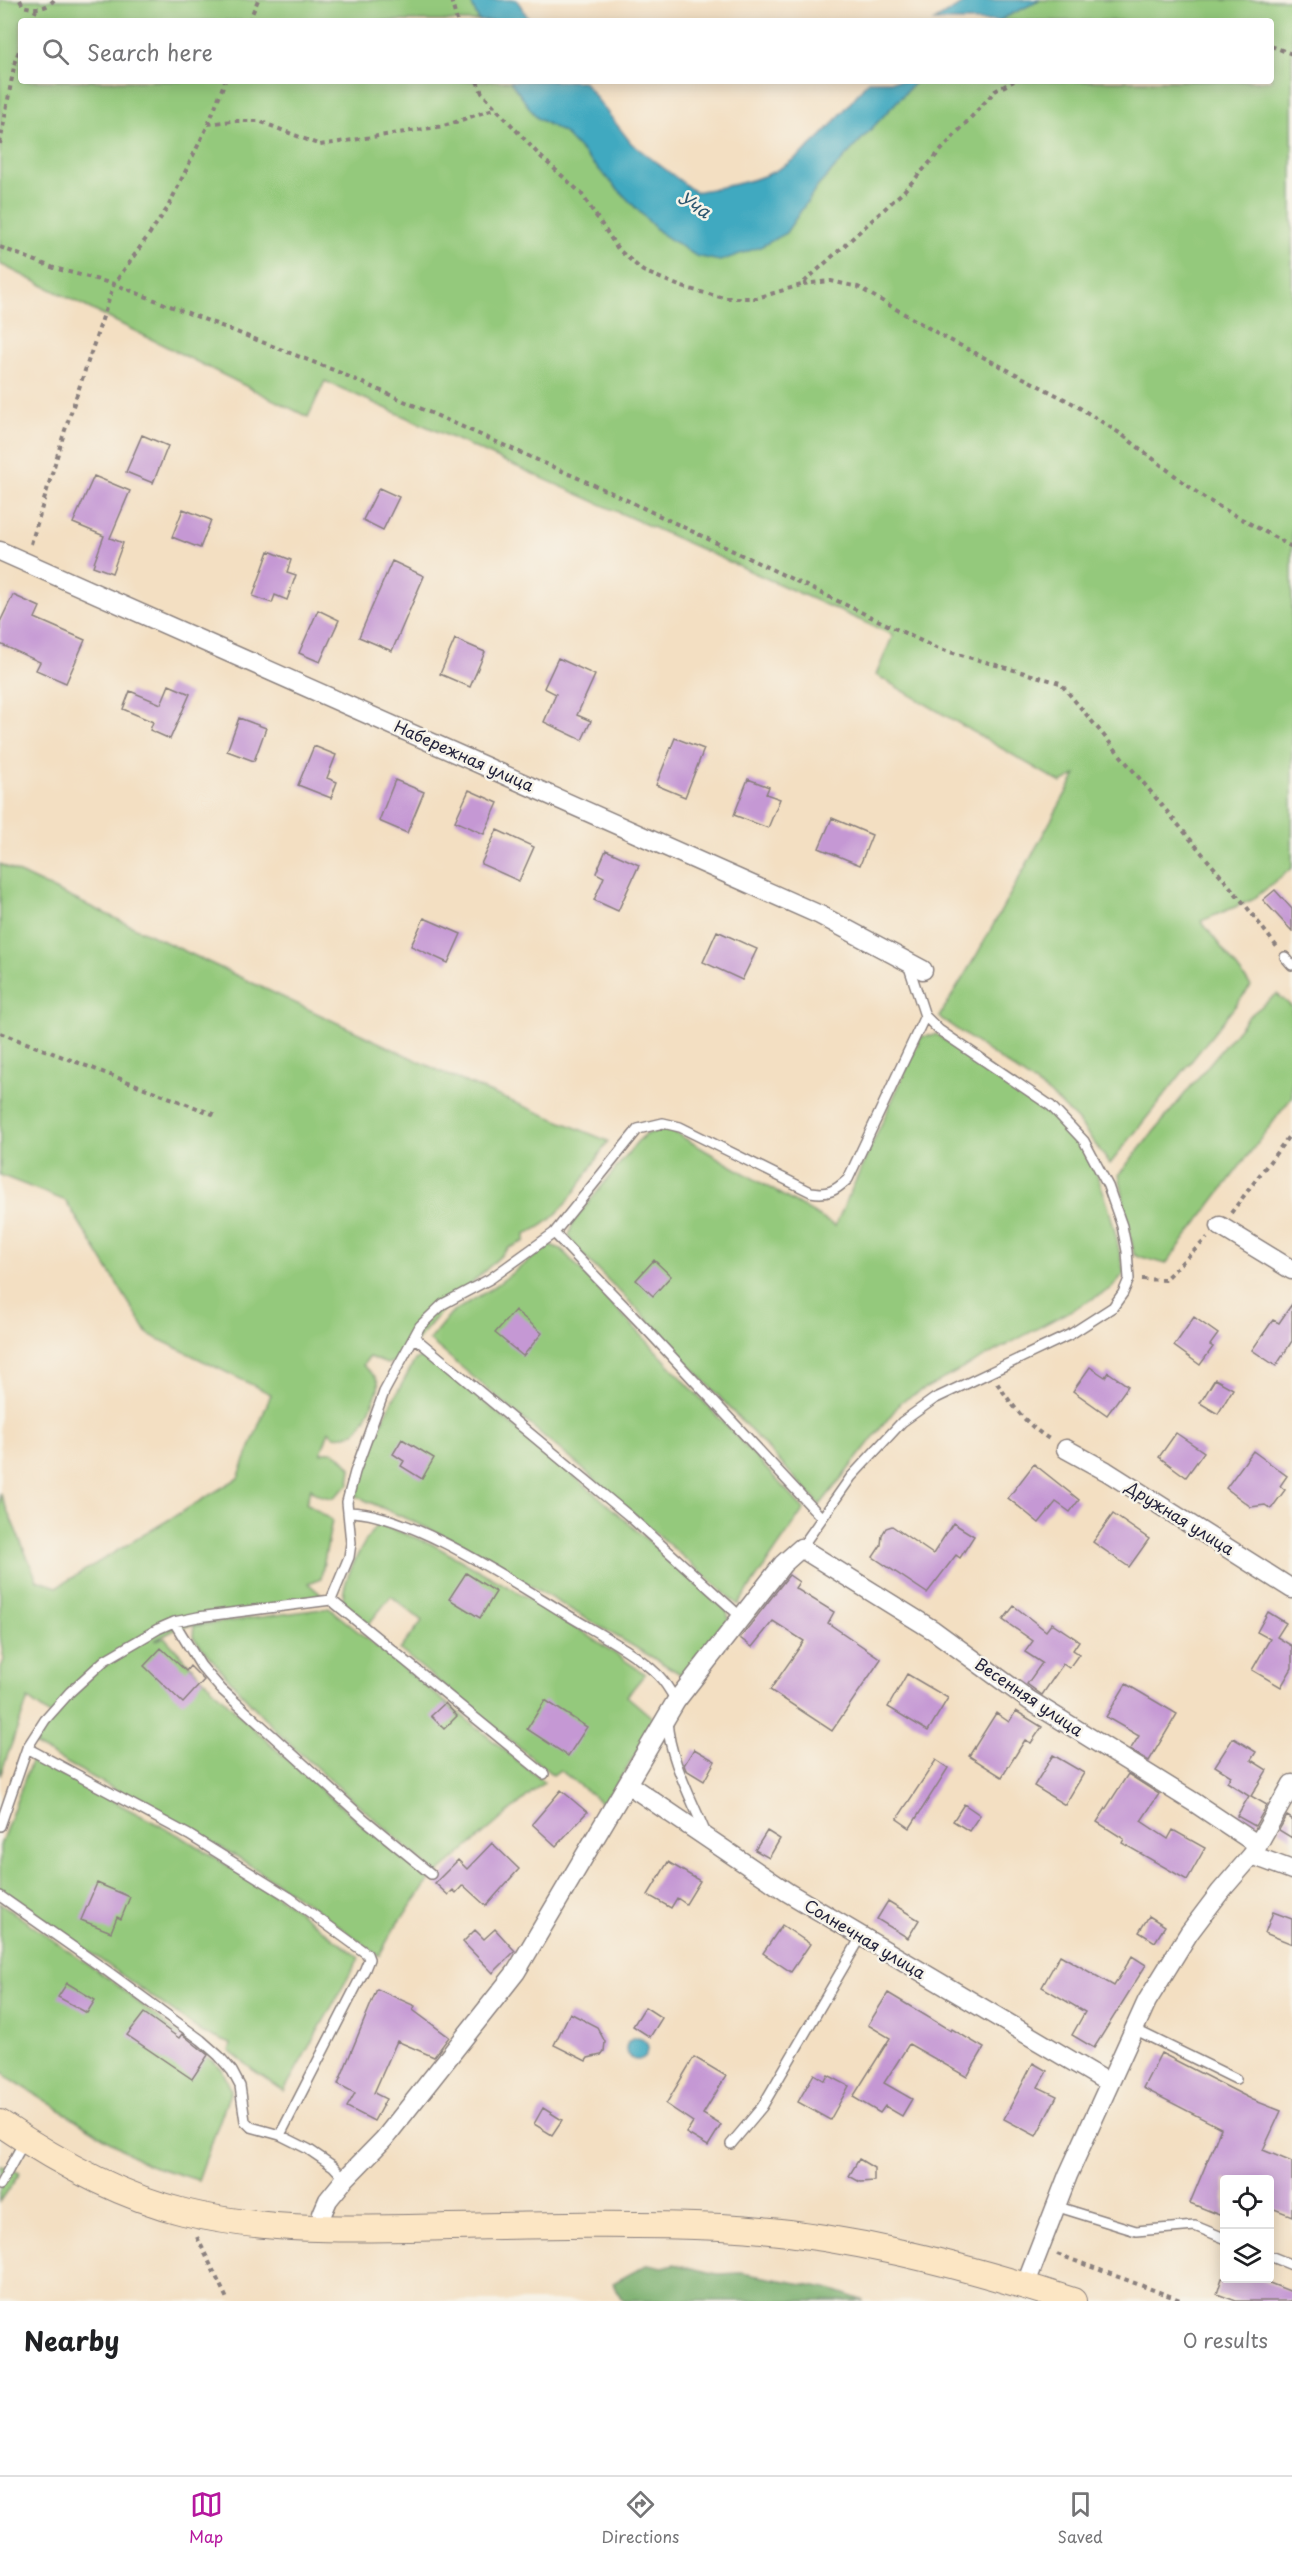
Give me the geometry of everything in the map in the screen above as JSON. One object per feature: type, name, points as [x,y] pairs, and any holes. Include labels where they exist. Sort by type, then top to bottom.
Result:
[{"type":"main road","points":[[0,2123],[68,2165],[124,2192],[184,2212],[230,2221],[321,2227],[637,2224],[723,2227],[795,2234],[878,2247],[962,2267],[1073,2301]]},
{"type":"street","name":"Набережная улица","points":[[0,551],[820,915],[915,966]]},
{"type":"street","points":[[1220,1226],[1292,1270]]},
{"type":"street","name":"Дружная улица","points":[[1066,1449],[1106,1471],[1292,1589]]},
{"type":"street","points":[[321,2227],[322,2214],[328,2200],[384,2139],[516,1972],[629,1785],[676,1701],[783,1564],[801,1548]]},
{"type":"street","name":"Весенняя улица","points":[[801,1548],[933,1630],[1029,1700],[1195,1803],[1255,1850],[1292,1870]]},
{"type":"street","points":[[1025,2286],[1055,2206],[1147,2001],[1189,1933],[1255,1850],[1292,1784]]},
{"type":"street","name":"Солнечная улица","points":[[629,1785],[707,1836],[735,1858],[861,1937],[1109,2083]]},
{"type":"lane","points":[[1285,957],[1292,965]]},
{"type":"lane","points":[[801,1548],[850,1477],[902,1422],[934,1399],[1071,1334],[1113,1307],[1124,1293],[1129,1279],[1127,1251],[1108,1186],[1089,1150],[1068,1122],[1043,1101],[939,1030],[926,1016],[915,966]]},
{"type":"lane","points":[[330,1600],[349,1557],[351,1543],[347,1502],[355,1472],[384,1392],[420,1326],[443,1304],[490,1279],[554,1233],[638,1129],[648,1125],[663,1123],[680,1127],[811,1192],[826,1194],[836,1191],[848,1179],[926,1016]]},
{"type":"lane","points":[[554,1233],[650,1332],[822,1518]]},
{"type":"lane","points":[[414,1337],[628,1515],[741,1617]]},
{"type":"lane","points":[[348,1512],[379,1516],[425,1535],[500,1574],[639,1660],[667,1685],[676,1701]]},
{"type":"lane","points":[[0,1826],[27,1748],[45,1720],[70,1692],[105,1660],[174,1622],[330,1600],[544,1774]]},
{"type":"lane","points":[[174,1622],[201,1666],[220,1689],[364,1819],[430,1874]]},
{"type":"lane","points":[[667,1718],[668,1739],[676,1765],[707,1836]]},
{"type":"lane","points":[[27,1748],[189,1835],[289,1898],[367,1954],[369,1959],[365,1969],[280,2135]]},
{"type":"lane","points":[[0,1896],[201,2040],[232,2071],[240,2086],[246,2121],[250,2127],[280,2135],[308,2149],[333,2166],[345,2179]]},
{"type":"lane","points":[[731,2144],[762,2107],[861,1937]]},
{"type":"lane","points":[[1134,2029],[1236,2079]]},
{"type":"lane","points":[[0,2185],[25,2140]]},
{"type":"lane","points":[[1055,2206],[1136,2231],[1195,2226],[1220,2236]]},
{"type":"lane","points":[[1274,2258],[1292,2265]]},
{"type":"path","points":[[20,0],[23,6],[36,10],[54,0]]},
{"type":"path","points":[[250,18],[258,0]]},
{"type":"path","points":[[451,0],[456,18]]},
{"type":"path","points":[[32,18],[36,10]]},
{"type":"path","points":[[1274,47],[1292,54]]},
{"type":"path","points":[[0,144],[18,54]]},
{"type":"path","points":[[26,562],[64,434],[114,284],[167,209],[208,124],[224,84]]},
{"type":"path","points":[[478,84],[482,93],[539,155],[581,193],[618,249],[643,271],[682,286],[724,298],[757,298],[801,285],[831,281],[858,287],[946,338],[1072,403],[1121,434],[1204,498],[1292,548]]},
{"type":"path","points":[[801,285],[821,264],[902,193],[995,91],[1008,84]]},
{"type":"path","points":[[208,124],[232,120],[259,121],[320,145],[444,126],[496,108]]},
{"type":"path","points":[[0,247],[54,268],[114,284],[336,371],[612,493],[936,648],[1060,683],[1246,906],[1285,957]]},
{"type":"path","points":[[0,1032],[218,1116]]},
{"type":"path","points":[[991,1372],[1014,1408],[1029,1425],[1066,1449]]},
{"type":"path","points":[[184,2212],[228,2301]]},
{"type":"path","points":[[1039,2247],[1183,2301]]},
{"type":"green space","points":[[0,0],[470,0],[478,18],[18,18],[18,84],[512,84],[537,118],[564,133],[659,232],[785,234],[818,186],[913,84],[1274,84],[1274,18],[1004,18],[1040,0],[1292,0],[1292,868],[1252,900],[1201,921],[1251,986],[1110,1164],[1077,1120],[1050,1094],[939,1017],[976,956],[1076,775],[1061,783],[876,675],[893,635],[325,381],[308,417],[0,264]]},
{"type":"green space","points":[[0,864],[448,1075],[608,1141],[563,1207],[539,1228],[525,1234],[525,1241],[509,1248],[441,1312],[401,1359],[387,1364],[369,1357],[363,1365],[376,1377],[378,1384],[378,1391],[368,1414],[360,1427],[349,1435],[333,1436],[329,1431],[321,1453],[335,1453],[345,1461],[351,1468],[349,1484],[333,1498],[320,1496],[311,1488],[306,1503],[332,1520],[321,1578],[308,1583],[325,1598],[178,1628],[154,1641],[165,1638],[293,1765],[430,1880],[395,1927],[379,1956],[316,1909],[236,1856],[34,1745],[54,1718],[28,1699],[0,1776],[0,1670],[4,1660],[0,1636],[0,1493],[37,1580],[57,1587],[238,1478],[271,1394],[148,1334],[66,1201],[0,1175]]},
{"type":"green space","points":[[1277,994],[1292,1007],[1292,1097],[1166,1264],[1134,1255],[1119,1174],[1248,1017]]},
{"type":"green space","points":[[936,1034],[1020,1091],[1041,1107],[1077,1141],[1096,1172],[1101,1186],[1111,1215],[1124,1273],[1111,1289],[902,1401],[820,1505],[644,1316],[575,1247],[569,1236],[573,1222],[637,1142],[645,1135],[658,1130],[672,1131],[835,1226],[921,1037]]},
{"type":"green space","points":[[550,1245],[561,1249],[804,1509],[738,1605],[577,1464],[429,1340],[451,1313],[491,1289]]},
{"type":"green space","points":[[426,1354],[598,1496],[727,1611],[729,1620],[684,1676],[449,1538],[356,1496],[384,1417],[415,1360]]},
{"type":"green space","points":[[378,1524],[430,1543],[555,1613],[645,1674],[627,1696],[656,1721],[604,1805],[560,1770],[553,1775],[400,1650],[422,1621],[391,1596],[368,1625],[346,1607],[343,1600],[344,1589],[353,1564]]},
{"type":"green space","points":[[329,1608],[544,1782],[437,1874],[283,1738],[193,1637],[194,1626]]},
{"type":"green space","points":[[32,1759],[182,1837],[289,1904],[359,1958],[284,2091],[229,2051],[231,2044],[203,2033],[0,1888],[0,1846]]},
{"type":"green space","points":[[0,1903],[110,1980],[222,2069],[231,2090],[198,2180],[146,2164],[0,2072]]},
{"type":"green space","points":[[0,2165],[20,2173],[0,2202]]},
{"type":"green space","points":[[648,2264],[663,2267],[674,2264],[717,2274],[741,2273],[827,2288],[864,2301],[624,2301],[613,2283]]},
{"type":"water","points":[[470,0],[517,0],[528,18],[478,18]]},
{"type":"water","points":[[968,0],[1040,0],[1004,18],[939,18]]},
{"type":"water","name":"Уча","points":[[512,84],[585,84],[631,143],[695,192],[756,179],[789,163],[826,131],[866,84],[913,84],[818,186],[785,234],[760,247],[720,261],[696,256],[659,232],[564,133],[537,118]]},
{"type":"water","points":[[637,2038],[647,2045],[648,2049],[641,2059],[637,2060],[627,2053],[626,2049],[633,2039]]},
{"type":"building","points":[[142,435],[168,446],[153,483],[126,472]]},
{"type":"building","points":[[94,476],[130,491],[110,538],[123,543],[112,573],[93,566],[104,536],[73,523]]},
{"type":"building","points":[[379,488],[399,497],[383,530],[363,520]]},
{"type":"building","points":[[183,509],[211,520],[200,548],[172,537]]},
{"type":"building","points":[[269,551],[291,560],[287,572],[296,575],[287,600],[275,595],[272,603],[253,596]]},
{"type":"building","points":[[392,561],[424,576],[392,651],[359,637]]},
{"type":"building","points":[[13,595],[40,607],[35,618],[85,640],[66,683],[36,670],[40,662],[0,644],[0,622]]},
{"type":"building","points":[[318,610],[339,620],[320,662],[299,653]]},
{"type":"building","points":[[455,639],[485,652],[470,687],[440,674]]},
{"type":"building","points":[[558,658],[595,675],[577,715],[591,721],[582,740],[544,722],[556,694],[544,688]]},
{"type":"building","points":[[169,685],[190,694],[170,739],[150,730],[153,722],[123,709],[130,691],[161,704]]},
{"type":"building","points":[[239,718],[266,728],[254,761],[227,751]]},
{"type":"building","points":[[675,738],[704,749],[685,797],[656,785]]},
{"type":"building","points":[[314,746],[336,755],[327,778],[337,782],[331,798],[298,785]]},
{"type":"building","points":[[748,779],[769,787],[766,794],[780,799],[768,828],[734,815]]},
{"type":"building","points":[[395,780],[424,792],[407,833],[379,821]]},
{"type":"building","points":[[469,790],[498,803],[484,834],[455,821]]},
{"type":"building","points":[[832,818],[872,835],[860,865],[819,848]]},
{"type":"building","points":[[497,830],[534,847],[519,881],[481,864]]},
{"type":"building","points":[[606,850],[639,865],[618,911],[594,900],[604,877],[596,873]]},
{"type":"building","points":[[1275,890],[1292,909],[1292,931],[1263,900]]},
{"type":"building","points":[[424,918],[461,934],[448,963],[411,946]]},
{"type":"building","points":[[717,931],[757,949],[742,980],[703,962]]},
{"type":"building","points":[[654,1260],[671,1276],[653,1296],[636,1280]]},
{"type":"building","points":[[1292,1304],[1292,1341],[1276,1366],[1252,1350],[1273,1320],[1279,1323]]},
{"type":"building","points":[[515,1310],[542,1333],[523,1356],[495,1333]]},
{"type":"building","points":[[1194,1317],[1218,1334],[1210,1345],[1213,1347],[1200,1365],[1174,1346]]},
{"type":"building","points":[[1090,1367],[1105,1377],[1108,1372],[1128,1386],[1107,1415],[1073,1391]]},
{"type":"building","points":[[1215,1379],[1233,1389],[1218,1414],[1200,1403]]},
{"type":"building","points":[[1176,1433],[1204,1452],[1186,1477],[1159,1457]]},
{"type":"building","points":[[402,1439],[434,1458],[422,1479],[401,1466],[404,1461],[393,1454]]},
{"type":"building","points":[[1253,1451],[1287,1476],[1280,1486],[1285,1490],[1271,1509],[1265,1505],[1251,1507],[1226,1488]]},
{"type":"building","points":[[1034,1464],[1079,1500],[1070,1512],[1056,1502],[1039,1523],[1008,1498]]},
{"type":"building","points":[[1113,1514],[1149,1539],[1129,1567],[1093,1542]]},
{"type":"building","points":[[953,1523],[974,1536],[960,1558],[956,1555],[927,1593],[873,1557],[881,1545],[882,1535],[886,1528],[892,1526],[933,1554]]},
{"type":"building","points":[[466,1573],[496,1592],[480,1618],[449,1599]]},
{"type":"building","points":[[789,1575],[799,1582],[795,1588],[834,1612],[828,1623],[881,1659],[832,1731],[770,1690],[804,1641],[773,1621],[752,1647],[740,1638]]},
{"type":"building","points":[[1014,1606],[1046,1631],[1052,1623],[1079,1641],[1073,1650],[1079,1654],[1069,1668],[1063,1664],[1042,1695],[1027,1684],[1042,1663],[1025,1652],[1033,1641],[1003,1620]]},
{"type":"building","points":[[1268,1612],[1286,1623],[1277,1637],[1292,1646],[1292,1668],[1281,1687],[1252,1670],[1270,1639],[1257,1632]]},
{"type":"building","points":[[161,1648],[186,1671],[190,1666],[204,1680],[183,1703],[144,1666]]},
{"type":"building","points":[[907,1674],[948,1698],[928,1731],[888,1707]]},
{"type":"building","points":[[1126,1684],[1177,1714],[1149,1761],[1130,1750],[1139,1736],[1106,1717]]},
{"type":"building","points":[[545,1700],[587,1727],[568,1756],[527,1729]]},
{"type":"building","points":[[445,1703],[457,1716],[444,1729],[431,1716]]},
{"type":"building","points":[[1016,1711],[1042,1727],[1031,1743],[1025,1740],[1002,1777],[969,1756],[996,1713],[1009,1722]]},
{"type":"building","points":[[1233,1738],[1256,1752],[1251,1760],[1267,1770],[1251,1796],[1267,1805],[1255,1826],[1237,1816],[1249,1796],[1227,1782],[1231,1776],[1215,1766]]},
{"type":"building","points":[[694,1749],[715,1761],[704,1781],[686,1770],[684,1765]]},
{"type":"building","points":[[1053,1755],[1084,1773],[1065,1805],[1034,1786]]},
{"type":"building","points":[[936,1760],[948,1768],[910,1828],[897,1819]]},
{"type":"building","points":[[1128,1774],[1159,1794],[1141,1821],[1168,1839],[1173,1830],[1205,1848],[1187,1880],[1122,1843],[1124,1839],[1097,1822]]},
{"type":"building","points":[[561,1790],[587,1812],[556,1846],[532,1824]]},
{"type":"building","points":[[964,1804],[980,1815],[969,1831],[953,1821]]},
{"type":"building","points":[[1287,1816],[1292,1819],[1292,1838],[1279,1830]]},
{"type":"building","points":[[767,1831],[780,1839],[769,1858],[755,1850]]},
{"type":"building","points":[[492,1843],[519,1869],[486,1906],[463,1885],[456,1893],[453,1890],[448,1895],[435,1883],[458,1860],[467,1869]]},
{"type":"building","points":[[668,1862],[700,1881],[686,1904],[677,1898],[671,1908],[648,1895]]},
{"type":"building","points":[[97,1883],[130,1897],[121,1919],[117,1917],[111,1932],[81,1920]]},
{"type":"building","points":[[888,1901],[919,1920],[908,1938],[877,1919]]},
{"type":"building","points":[[1273,1912],[1292,1919],[1292,1944],[1265,1933]]},
{"type":"building","points":[[1149,1916],[1165,1926],[1155,1942],[1139,1932]]},
{"type":"building","points":[[782,1925],[810,1944],[791,1972],[763,1953]]},
{"type":"building","points":[[495,1929],[515,1951],[493,1973],[463,1942],[475,1930],[484,1939]]},
{"type":"building","points":[[1060,1955],[1114,1986],[1132,1956],[1146,1965],[1094,2048],[1072,2035],[1085,2012],[1042,1987]]},
{"type":"building","points":[[67,1983],[95,2000],[87,2013],[58,1997]]},
{"type":"building","points":[[377,1989],[415,2006],[413,2010],[449,2037],[434,2057],[397,2041],[374,2093],[386,2099],[374,2121],[347,2107],[355,2093],[338,2084]]},
{"type":"building","points":[[888,1993],[984,2048],[967,2077],[909,2044],[884,2083],[912,2099],[902,2116],[885,2106],[880,2113],[853,2097],[890,2038],[868,2025]]},
{"type":"building","points":[[645,2007],[662,2018],[650,2037],[633,2026]]},
{"type":"building","points":[[144,2013],[179,2038],[182,2034],[208,2055],[192,2079],[127,2035]]},
{"type":"building","points":[[570,2013],[597,2027],[605,2042],[601,2055],[588,2058],[586,2061],[554,2045]]},
{"type":"building","points":[[1161,2053],[1253,2100],[1281,2111],[1263,2150],[1292,2162],[1292,2216],[1274,2209],[1274,2175],[1220,2175],[1220,2215],[1190,2203],[1221,2128],[1143,2088]]},
{"type":"building","points":[[694,2057],[726,2076],[703,2114],[721,2125],[708,2146],[686,2133],[693,2122],[666,2104]]},
{"type":"building","points":[[1033,2063],[1047,2071],[1038,2087],[1057,2096],[1036,2136],[1004,2119]]},
{"type":"building","points":[[814,2074],[825,2081],[828,2075],[849,2086],[830,2120],[798,2102]]},
{"type":"building","points":[[543,2108],[562,2120],[552,2135],[534,2124]]},
{"type":"building","points":[[859,2159],[874,2168],[874,2181],[860,2182],[849,2176]]},
{"type":"building","points":[[1220,2283],[1270,2283],[1292,2292],[1292,2301],[1236,2301],[1217,2294]]}]
